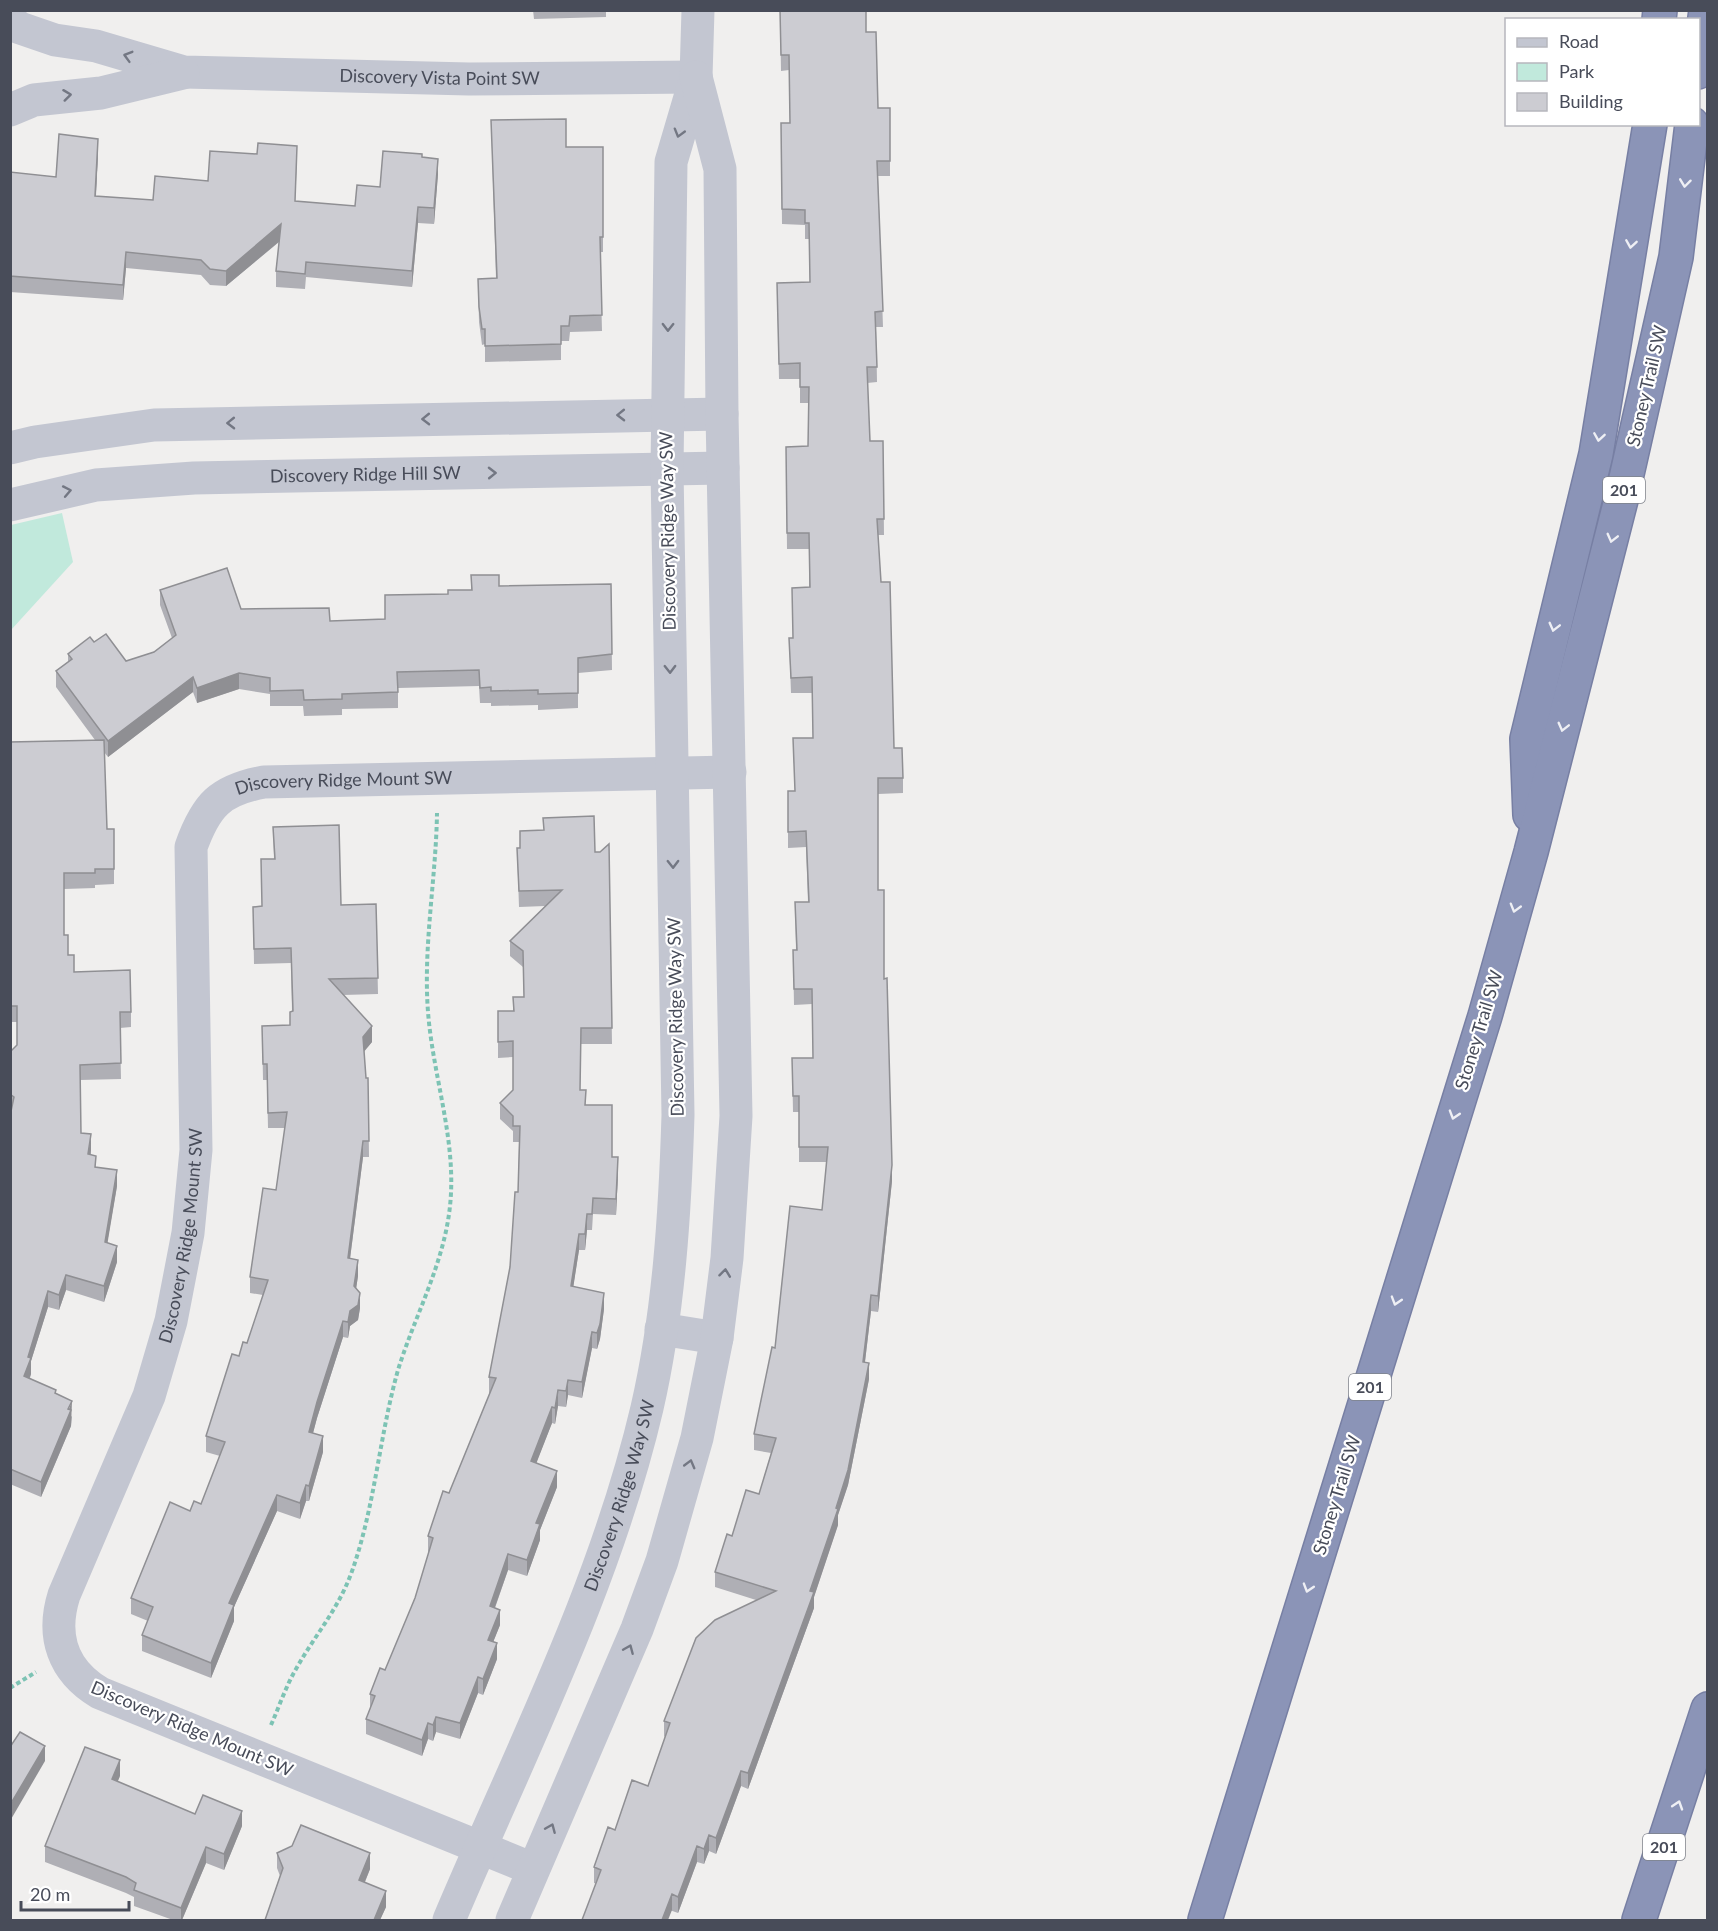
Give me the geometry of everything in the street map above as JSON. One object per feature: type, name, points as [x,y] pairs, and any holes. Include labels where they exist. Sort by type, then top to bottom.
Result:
[{"type":"highway","points":[[1700,56],[1706,10]]},
{"type":"highway","points":[[1531,852],[1527,739],[1596,454],[1650,126]]},
{"type":"highway","name":"Stoney Trail SW","points":[[1205,1920],[1485,1016],[1531,852],[1622,496],[1676,257],[1692,126]]},
{"type":"highway","name":"201","points":[[1639,1920],[1707,1709]]},
{"type":"highway","points":[[1688,1773],[1707,1736]]},
{"type":"street","name":"Discovery Ridge Way SW","points":[[449,1920],[550,1688],[606,1545],[647,1407],[661,1329],[675,1207],[678,1115],[667,469],[670,162],[696,77],[698,10]]},
{"type":"street","name":"Discovery Vista Point SW","points":[[10,21],[20,28],[55,40],[96,46],[184,72],[469,79],[696,77]]},
{"type":"street","name":"Discovery Vista Point SW","points":[[10,110],[34,100],[101,93],[184,72]]},
{"type":"street","name":"Discovery Ridge Way SW","points":[[512,1920],[637,1629],[662,1561],[697,1438],[717,1338],[727,1258],[735,1116],[722,414],[720,169],[696,77]]},
{"type":"street","points":[[10,448],[35,442],[154,425],[722,414]]},
{"type":"street","name":"Discovery Ridge Hill SW","points":[[10,505],[96,485],[194,478],[723,468]]},
{"type":"street","name":"Discovery Ridge Mount SW","points":[[533,1869],[100,1693],[84,1683],[71,1668],[62,1646],[57,1616],[149,1396],[171,1321],[188,1233],[196,1150],[191,847],[200,822],[215,801],[238,787],[264,782],[730,772]]},
{"type":"street","points":[[661,1329],[717,1338]]},
{"type":"path","points":[[269,1729],[296,1669],[330,1619],[350,1576],[364,1534],[382,1430],[399,1367],[435,1271],[450,1205],[444,1111],[428,1012],[428,948],[437,866],[438,808]]},
{"type":"green space","points":[[62,513],[73,562],[11,630],[11,525]]},
{"type":"building","points":[[780,10],[866,10],[866,32],[876,32],[878,108],[890,108],[890,161],[877,161],[883,311],[875,312],[877,367],[867,367],[870,441],[883,441],[884,519],[877,519],[881,582],[890,582],[894,748],[902,748],[903,778],[878,778],[878,890],[884,890],[884,979],[887,978],[892,1165],[878,1296],[871,1295],[863,1362],[869,1363],[848,1470],[836,1508],[838,1509],[810,1591],[814,1592],[748,1773],[741,1771],[716,1838],[709,1835],[704,1849],[697,1846],[678,1897],[672,1894],[662,1920],[582,1920],[601,1870],[594,1867],[608,1827],[615,1830],[632,1780],[648,1786],[670,1723],[664,1721],[696,1638],[715,1620],[776,1591],[715,1572],[727,1534],[732,1536],[746,1490],[759,1494],[776,1438],[754,1434],[772,1347],[775,1348],[790,1206],[822,1210],[828,1147],[799,1147],[799,1096],[793,1096],[792,1058],[813,1058],[812,989],[794,989],[793,950],[797,950],[795,902],[809,902],[806,831],[788,832],[788,791],[795,791],[793,738],[813,738],[812,677],[791,678],[789,638],[793,638],[792,588],[810,587],[809,533],[787,533],[786,447],[808,446],[809,387],[800,387],[800,363],[779,364],[777,283],[810,282],[809,223],[805,223],[805,210],[782,209],[781,123],[790,123],[789,55],[781,55]]},
{"type":"building","points":[[566,119],[566,147],[603,147],[603,237],[600,237],[602,315],[570,316],[569,326],[561,326],[561,344],[485,346],[485,329],[482,329],[479,307],[478,279],[497,278],[491,120]]},
{"type":"building","points":[[59,134],[98,139],[95,196],[153,200],[155,176],[208,181],[210,151],[257,154],[258,143],[297,146],[295,201],[355,206],[357,185],[380,187],[383,151],[422,154],[422,157],[438,159],[434,208],[418,207],[412,271],[306,262],[305,274],[276,271],[281,224],[226,271],[210,269],[201,260],[126,252],[123,285],[10,276],[10,172],[56,177]]},
{"type":"building","points":[[227,568],[241,609],[329,608],[330,621],[385,619],[385,595],[448,594],[448,590],[472,590],[471,575],[499,575],[499,586],[611,584],[612,654],[578,658],[578,693],[538,694],[538,690],[491,691],[491,687],[480,688],[479,670],[397,672],[398,692],[342,694],[342,699],[304,700],[303,690],[270,691],[270,678],[239,673],[197,688],[193,677],[108,741],[56,671],[72,659],[68,654],[90,637],[94,642],[106,634],[126,661],[154,652],[176,635],[160,590]]},
{"type":"building","points":[[104,740],[107,829],[114,829],[114,869],[95,869],[95,873],[64,873],[64,935],[68,935],[68,955],[74,955],[74,972],[130,970],[131,1012],[120,1012],[121,1063],[80,1065],[81,1133],[91,1134],[88,1154],[96,1156],[95,1167],[117,1170],[105,1242],[117,1246],[104,1286],[66,1275],[59,1295],[48,1291],[28,1357],[31,1358],[24,1376],[56,1390],[55,1393],[72,1401],[68,1409],[71,1410],[41,1482],[10,1469],[10,1116],[14,1097],[10,1094],[10,1052],[17,1045],[17,1006],[10,1006],[10,742]]},
{"type":"building","points":[[594,816],[595,852],[600,852],[609,844],[612,1028],[581,1028],[580,1090],[586,1090],[585,1105],[612,1105],[612,1157],[618,1157],[616,1199],[593,1198],[592,1214],[587,1214],[585,1234],[579,1234],[571,1286],[604,1293],[600,1324],[597,1333],[592,1332],[582,1382],[568,1380],[566,1391],[558,1390],[555,1408],[552,1407],[531,1461],[557,1471],[536,1523],[540,1524],[527,1560],[508,1554],[490,1606],[500,1610],[488,1640],[497,1643],[483,1679],[478,1677],[460,1723],[436,1717],[433,1725],[428,1723],[422,1740],[366,1719],[375,1696],[370,1694],[380,1668],[385,1670],[415,1598],[433,1538],[428,1536],[443,1491],[449,1493],[496,1378],[489,1377],[510,1267],[515,1192],[518,1192],[520,1126],[513,1126],[513,1116],[500,1103],[513,1090],[513,1041],[498,1042],[498,1011],[514,1011],[513,997],[524,997],[523,951],[510,941],[562,890],[519,891],[517,848],[520,848],[520,831],[544,830],[543,818]]},
{"type":"building","points":[[339,825],[341,905],[376,904],[378,978],[329,979],[372,1026],[363,1037],[366,1078],[368,1078],[369,1141],[363,1141],[348,1258],[358,1260],[354,1286],[360,1293],[358,1305],[350,1311],[348,1322],[343,1321],[309,1432],[323,1436],[309,1486],[306,1485],[300,1503],[277,1495],[229,1603],[234,1605],[211,1663],[142,1635],[153,1607],[131,1598],[170,1502],[190,1511],[194,1501],[201,1504],[225,1442],[206,1436],[232,1354],[239,1356],[243,1342],[247,1343],[268,1280],[250,1277],[263,1188],[276,1190],[287,1112],[268,1113],[267,1064],[263,1064],[262,1026],[290,1025],[290,1012],[293,1011],[291,948],[254,949],[253,907],[262,906],[261,859],[275,859],[273,827]]},
{"type":"building","points":[[20,1732],[45,1746],[10,1805],[10,1747]]},
{"type":"building","points":[[85,1747],[120,1760],[112,1779],[195,1814],[203,1795],[242,1811],[224,1854],[206,1847],[181,1908],[134,1890],[136,1883],[126,1877],[45,1846]]},
{"type":"building","points":[[301,1825],[370,1853],[359,1880],[386,1891],[374,1920],[265,1920],[283,1868],[277,1853],[292,1846]]}]
